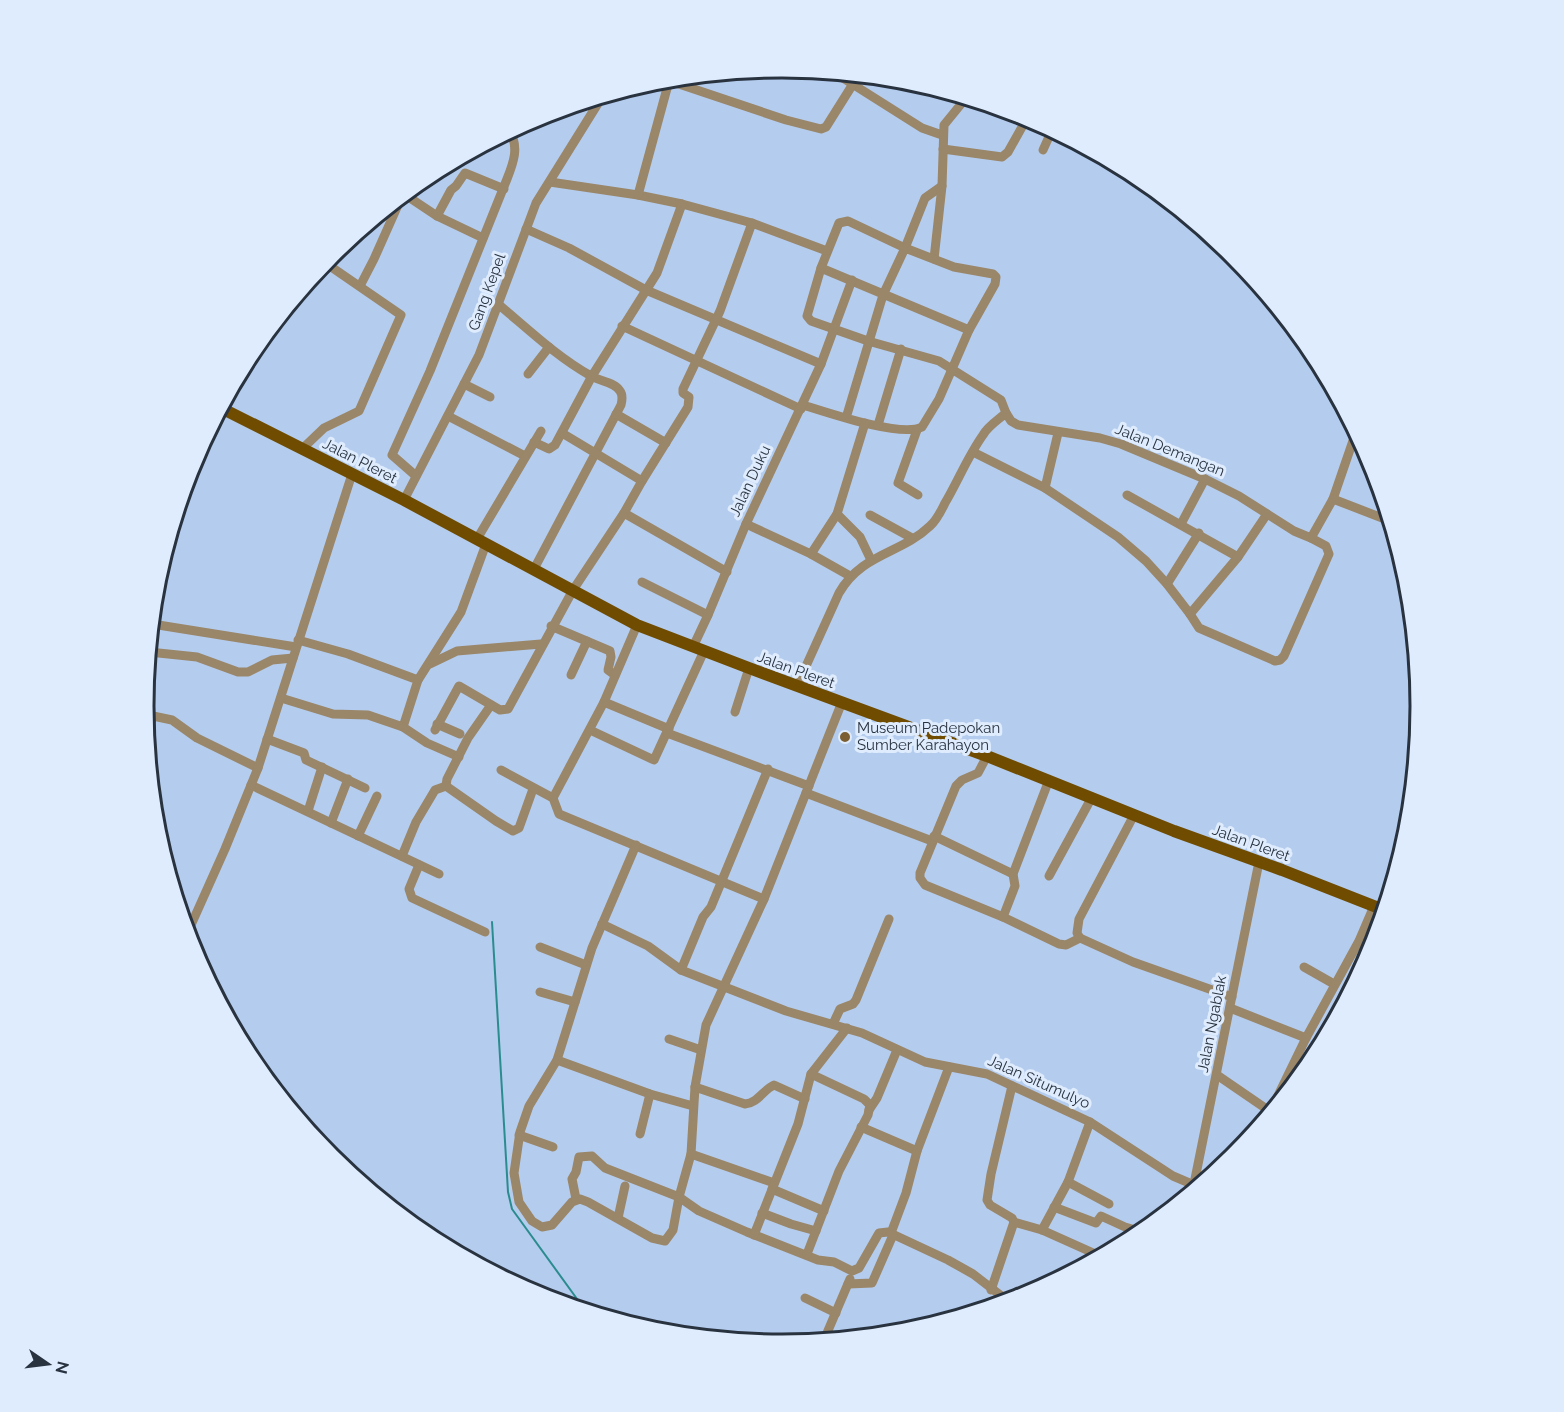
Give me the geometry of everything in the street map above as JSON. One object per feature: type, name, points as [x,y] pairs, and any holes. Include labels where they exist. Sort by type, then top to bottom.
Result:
[{"type":"main road","name":"Jalan Pleret","points":[[228,411],[404,500],[637,625],[987,756],[1259,862],[1375,910]]},
{"type":"street","points":[[849,82],[922,128],[942,135]]},
{"type":"street","points":[[683,86],[786,120],[821,129],[826,127],[853,84]]},
{"type":"street","points":[[638,195],[664,89]]},
{"type":"street","points":[[934,259],[942,186],[942,135],[948,118],[961,104]]},
{"type":"street","name":"Gang Kepel","points":[[404,500],[479,355],[536,203],[597,106]]},
{"type":"street","points":[[943,149],[1002,157],[1008,152],[1023,126]]},
{"type":"street","points":[[1043,150],[1048,138]]},
{"type":"street","points":[[416,476],[392,455],[430,371],[504,189],[514,153],[513,139]]},
{"type":"street","points":[[437,216],[451,190],[465,173],[504,189]]},
{"type":"street","points":[[550,182],[682,204],[752,223],[827,251]]},
{"type":"street","points":[[846,418],[883,295],[925,198],[942,186]]},
{"type":"street","points":[[411,200],[437,216],[483,238]]},
{"type":"street","points":[[534,442],[549,449],[555,445],[592,376],[657,273],[682,204]]},
{"type":"street","points":[[360,286],[375,259],[396,211]]},
{"type":"street","points":[[622,326],[802,407],[865,423],[907,431],[917,430],[926,423],[953,368],[969,330],[995,284],[996,277],[990,273],[954,267],[905,248],[854,224],[843,221],[839,224],[821,268],[807,316],[811,321],[868,341],[939,361],[953,368],[1001,400],[1006,413],[986,429],[933,522],[912,538],[871,560],[850,576],[839,593],[797,686]]},
{"type":"street","points":[[459,734],[436,727],[459,686],[501,711],[508,709],[551,626],[624,513],[688,407],[689,398],[683,393],[683,389],[716,320],[752,223]]},
{"type":"street","points":[[526,229],[569,248],[646,290],[821,364]]},
{"type":"street","points":[[302,449],[324,428],[359,411],[401,317],[399,312],[333,268]]},
{"type":"street","points":[[821,268],[969,330]]},
{"type":"street","name":"Jalan Duku","points":[[590,730],[654,760],[668,731],[708,615],[746,524],[821,364],[852,280]]},
{"type":"street","points":[[498,304],[549,346],[592,376],[621,391],[621,405],[534,569]]},
{"type":"street","points":[[528,374],[549,346]]},
{"type":"street","points":[[878,425],[902,350]]},
{"type":"street","points":[[464,384],[490,397]]},
{"type":"street","name":"Jalan Demangan","points":[[1006,413],[1015,423],[1058,433],[1100,438],[1121,444],[1205,479],[1246,500],[1294,531],[1311,538]]},
{"type":"street","points":[[616,414],[666,443]]},
{"type":"street","points":[[448,416],[525,456]]},
{"type":"street","points":[[811,554],[837,514],[865,423]]},
{"type":"street","points":[[917,430],[898,483],[918,495]]},
{"type":"street","points":[[403,728],[418,680],[464,606],[482,541],[525,456],[541,431]]},
{"type":"street","points":[[562,433],[642,481]]},
{"type":"street","points":[[1045,488],[1058,433]]},
{"type":"street","points":[[973,452],[1045,488],[1123,541],[1167,584],[1190,614],[1196,626],[1275,661],[1280,660],[1329,554],[1326,546],[1311,538],[1333,499],[1352,444]]},
{"type":"street","points":[[193,922],[222,858],[258,768],[352,474]]},
{"type":"street","points":[[1181,524],[1205,479]]},
{"type":"street","points":[[1127,495],[1199,533],[1238,557]]},
{"type":"street","points":[[1333,499],[1381,518]]},
{"type":"street","points":[[624,513],[727,572]]},
{"type":"street","points":[[837,514],[860,537],[871,560]]},
{"type":"street","points":[[1190,614],[1238,557],[1267,514]]},
{"type":"street","points":[[870,515],[912,538]]},
{"type":"street","points":[[746,524],[811,554],[850,576]]},
{"type":"street","points":[[1167,584],[1199,533]]},
{"type":"street","points":[[642,582],[708,615]]},
{"type":"street","points":[[159,625],[297,644],[348,654],[418,680]]},
{"type":"street","points":[[553,798],[604,702],[637,625]]},
{"type":"street","points":[[551,626],[610,651],[608,670],[615,675]]},
{"type":"street","points":[[571,675],[587,641]]},
{"type":"street","points":[[426,666],[458,651],[541,644]]},
{"type":"street","points":[[156,652],[197,657],[238,672],[248,672],[272,660],[293,658]]},
{"type":"street","points":[[735,712],[749,668]]},
{"type":"street","points":[[281,698],[328,713],[368,715],[403,728],[459,758]]},
{"type":"street","points":[[604,702],[668,731],[768,769],[808,790],[933,839],[1013,874]]},
{"type":"street","points":[[576,1199],[584,1200],[651,1238],[665,1240],[674,1230],[679,1197],[691,1154],[694,1087],[706,1025],[764,899],[842,702]]},
{"type":"street","points":[[446,786],[447,779],[468,738],[491,705]]},
{"type":"street","points":[[154,715],[172,720],[196,738],[258,768]]},
{"type":"street","points":[[267,739],[304,753],[306,760],[364,788]]},
{"type":"street","points":[[987,756],[980,771],[962,780],[956,786],[920,873],[921,882],[1059,944],[1066,945],[1080,938]]},
{"type":"street","points":[[308,811],[322,767]]},
{"type":"street","points":[[681,970],[703,917],[709,911],[768,769]]},
{"type":"street","points":[[501,770],[553,798],[559,814],[764,899]]},
{"type":"street","points":[[331,823],[348,779]]},
{"type":"street","points":[[1003,917],[1015,886],[1013,874],[1049,780]]},
{"type":"street","points":[[251,785],[439,874]]},
{"type":"street","points":[[446,786],[513,831],[519,828],[534,789]]},
{"type":"street","points":[[402,856],[416,822],[435,790],[446,786]]},
{"type":"street","points":[[358,836],[377,796]]},
{"type":"street","points":[[1049,876],[1092,797]]},
{"type":"street","points":[[1134,815],[1079,919],[1077,933],[1080,938],[1133,962],[1232,998]]},
{"type":"street","points":[[576,1199],[552,1226],[547,1227],[532,1221],[524,1211],[516,1192],[514,1173],[519,1135],[528,1106],[557,1060],[586,965],[636,845]]},
{"type":"street","name":"Jalan Ngablak","points":[[1195,1179],[1259,862]]},
{"type":"street","points":[[419,865],[409,889],[412,898],[485,932]]},
{"type":"street","points":[[1285,1081],[1334,984],[1375,910]]},
{"type":"street","points":[[833,1024],[840,1009],[853,1004],[856,1000],[889,919]]},
{"type":"street","name":"Jalan Situmulyo","points":[[602,924],[648,946],[681,970],[724,987],[786,1011],[847,1028],[925,1062],[980,1071],[1090,1122],[1188,1185]]},
{"type":"street","points":[[540,947],[586,965]]},
{"type":"street","points":[[1304,967],[1334,984]]},
{"type":"street","points":[[540,992],[575,1002]]},
{"type":"street","points":[[1230,1008],[1306,1038]]},
{"type":"street","points":[[754,1234],[798,1124],[811,1074],[847,1028]]},
{"type":"street","points":[[669,1039],[701,1050]]},
{"type":"street","points":[[807,1254],[839,1171],[869,1110],[878,1098],[897,1050]]},
{"type":"street","points":[[557,1060],[650,1094],[693,1106]]},
{"type":"street","points":[[848,1284],[872,1283],[892,1234],[917,1151],[949,1066]]},
{"type":"street","points":[[811,1074],[864,1099],[868,1102],[869,1110]]},
{"type":"street","points":[[1217,1075],[1264,1108]]},
{"type":"street","points":[[694,1087],[745,1104],[753,1103],[770,1086],[774,1085],[805,1099]]},
{"type":"street","points":[[1012,1086],[991,1173],[987,1200],[990,1205],[1012,1218],[1014,1222],[1042,1230],[1092,1252]]},
{"type":"street","points":[[640,1134],[650,1094]]},
{"type":"street","points":[[1042,1230],[1068,1182],[1090,1122]]},
{"type":"street","points":[[861,1127],[917,1151]]},
{"type":"street","points":[[519,1135],[552,1147]]},
{"type":"street","points":[[691,1154],[773,1186],[824,1211]]},
{"type":"street","points":[[576,1199],[572,1177],[576,1172],[580,1156],[594,1157],[605,1168],[679,1197],[699,1211],[818,1260],[834,1262],[852,1271]]},
{"type":"street","points":[[1068,1182],[1109,1204]]},
{"type":"street","points":[[618,1218],[625,1186]]},
{"type":"street","points":[[1054,1207],[1096,1224],[1101,1216],[1130,1229]]},
{"type":"street","points":[[762,1213],[816,1231]]},
{"type":"street","points":[[991,1290],[1014,1222]]},
{"type":"street","points":[[827,1333],[852,1271],[859,1268],[879,1233],[883,1232],[892,1234],[964,1269],[999,1295]]},
{"type":"street","points":[[805,1298],[836,1313]]},
{"type":"waterway","points":[[492,922],[508,1192],[512,1209],[578,1300]]},
{"type":"place","name":"Museum Padepokan Sumber Karahayon","points":[[845,737]]}]
